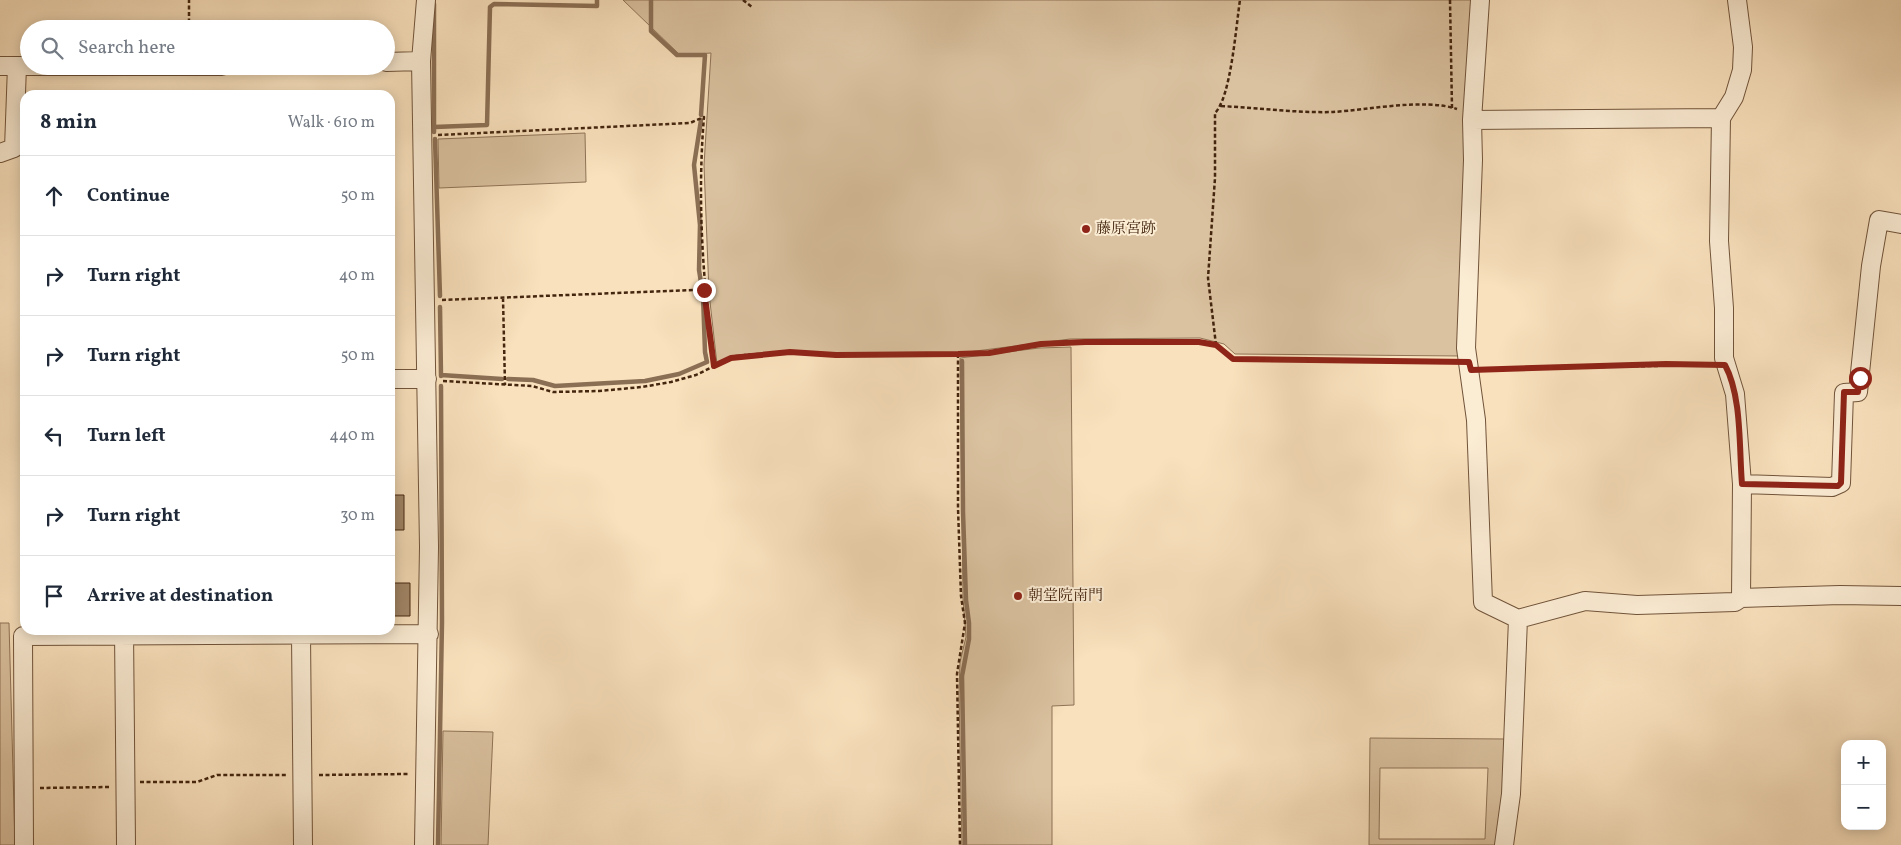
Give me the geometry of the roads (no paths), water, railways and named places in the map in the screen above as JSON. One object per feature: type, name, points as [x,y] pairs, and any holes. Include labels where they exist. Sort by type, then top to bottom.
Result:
[{"type":"street","points":[[424,845],[429,634],[427,380],[421,61],[426,0]]},
{"type":"street","points":[[1480,0],[1472,117],[1466,348],[1470,366],[1480,472],[1483,602],[1518,619],[1585,601],[1637,605],[1735,602],[1741,598],[1840,594],[1901,596]]},
{"type":"street","points":[[1737,0],[1743,47],[1742,70],[1734,97],[1721,118],[1719,241],[1725,365],[1735,394],[1742,484],[1741,598]]},
{"type":"street","points":[[395,62],[421,61]]},
{"type":"street","points":[[0,154],[14,148],[9,66]]},
{"type":"street","points":[[1472,117],[1721,118]]},
{"type":"street","points":[[1742,484],[1832,487],[1841,483],[1844,392],[1858,392],[1871,266],[1880,220],[1901,224]]},
{"type":"street","points":[[395,379],[427,380]]},
{"type":"street","points":[[1504,845],[1511,794],[1518,619]]},
{"type":"street","points":[[395,634],[429,634]]},
{"type":"street","points":[[24,845],[23,636],[57,635]]},
{"type":"street","points":[[124,635],[126,845]]},
{"type":"street","points":[[294,635],[303,775],[303,845]]},
{"type":"waterway","points":[[434,127],[487,125],[490,7],[494,4],[597,6],[597,0]]},
{"type":"waterway","points":[[651,0],[651,31],[677,55],[705,55],[701,115]]},
{"type":"waterway","points":[[434,4],[434,132]]},
{"type":"waterway","points":[[508,379],[533,380],[555,386],[645,381],[679,374],[707,362],[703,295],[699,270],[700,225],[694,165],[701,120]]},
{"type":"waterway","points":[[435,139],[440,296]]},
{"type":"waterway","points":[[440,307],[441,376]]},
{"type":"waterway","points":[[962,361],[963,512],[966,600],[969,623],[969,639],[962,676],[965,845]]},
{"type":"waterway","points":[[441,375],[502,379]]},
{"type":"waterway","points":[[438,845],[442,622],[441,386]]},
{"type":"place","name":"藤原宮跡","points":[[1086,229]]},
{"type":"place","name":"朝堂院南門","points":[[1018,596]]}]
